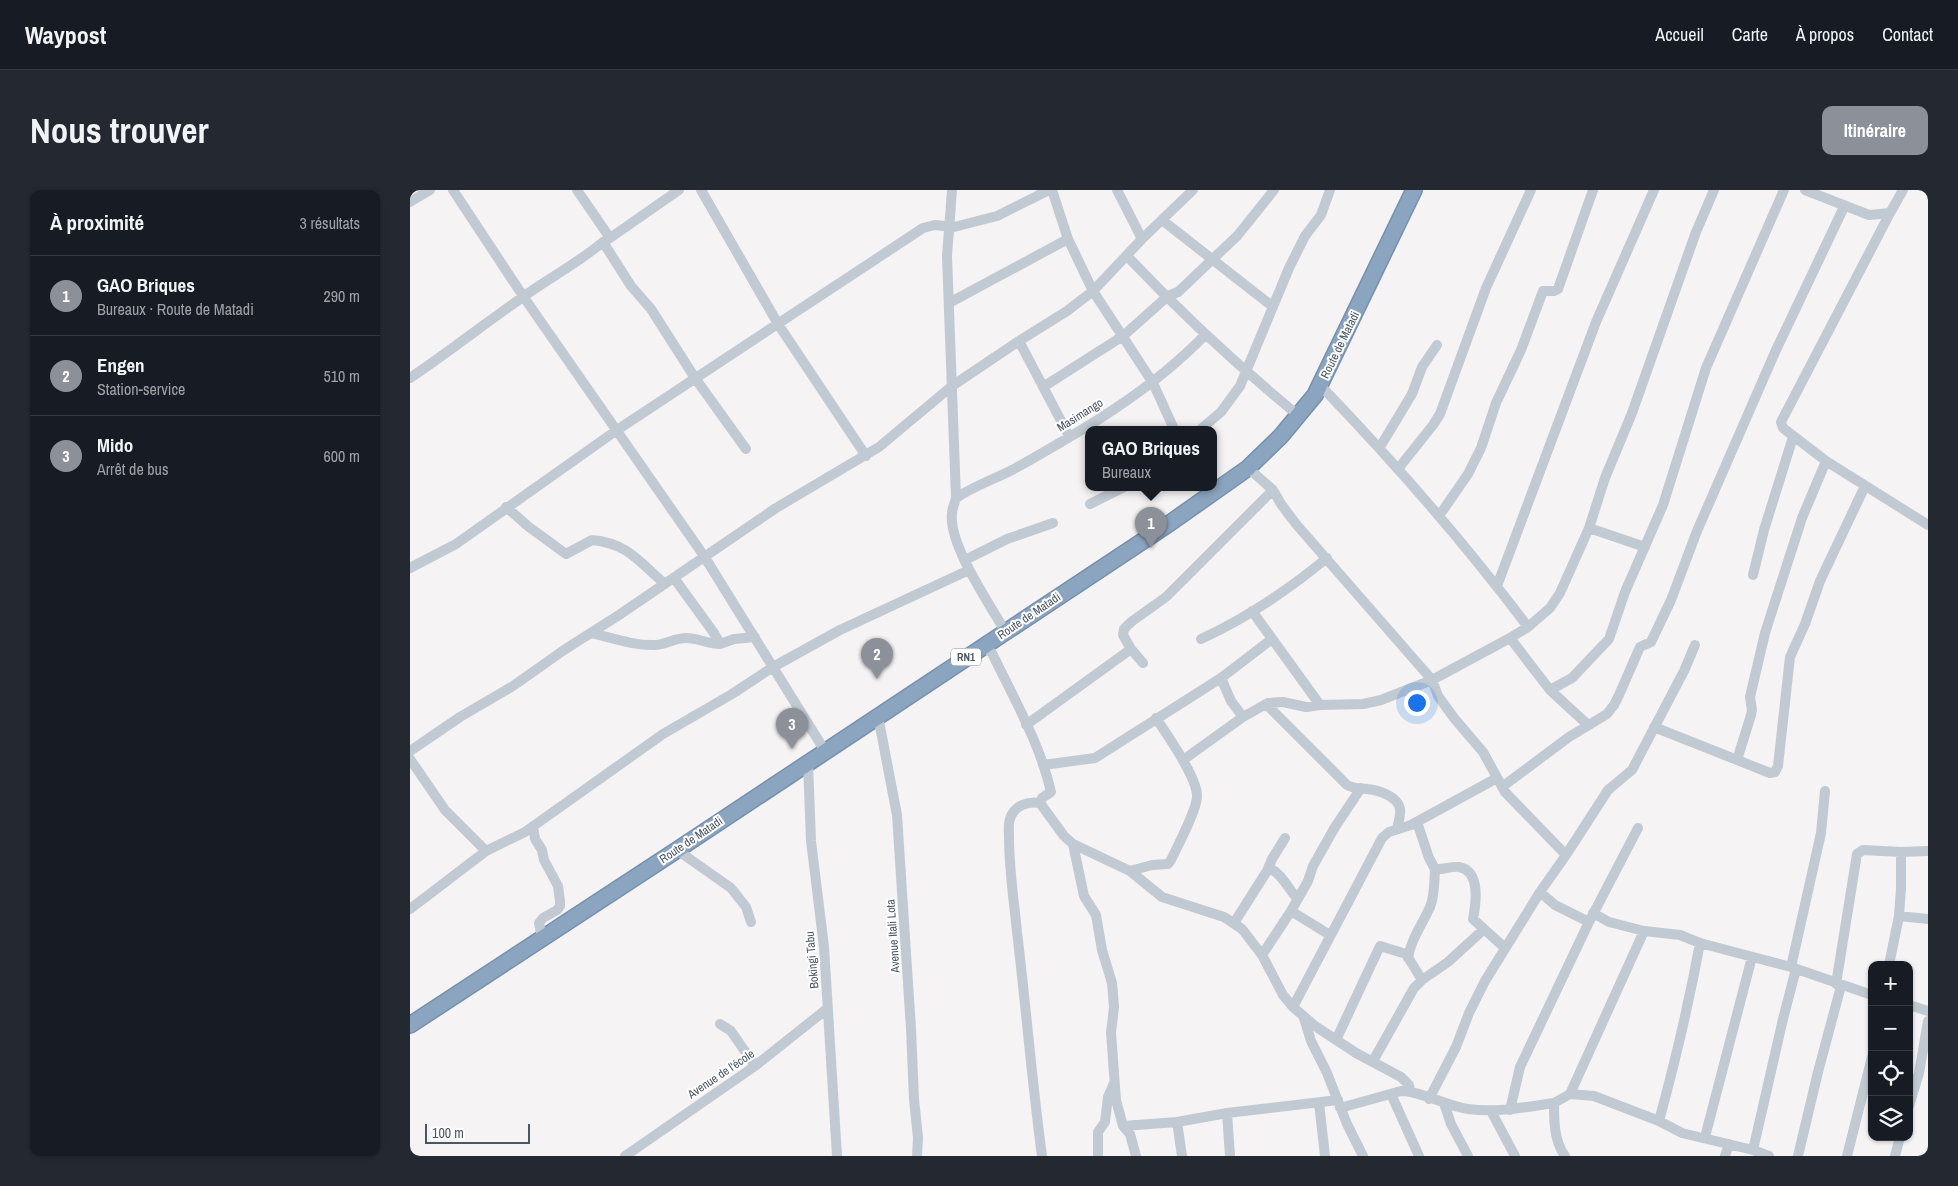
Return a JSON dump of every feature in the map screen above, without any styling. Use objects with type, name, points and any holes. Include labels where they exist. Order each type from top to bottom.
[{"type":"highway","name":"Route de Matadi","points":[[1217,489],[1248,468],[1264,453],[1299,416],[1320,385],[1414,190]]},
{"type":"highway","name":"Route de Matadi","points":[[410,1024],[677,850],[1215,491]]},
{"type":"street","points":[[410,202],[430,190]]},
{"type":"street","points":[[453,190],[523,296],[704,556],[825,751]]},
{"type":"street","points":[[578,190],[631,286],[651,308],[695,378],[746,449]]},
{"type":"street","points":[[410,378],[523,296],[590,253],[680,190]]},
{"type":"street","points":[[702,190],[778,324],[866,456]]},
{"type":"street","points":[[952,190],[947,256],[956,498],[952,514],[958,542],[969,570],[1005,631]]},
{"type":"street","points":[[410,568],[456,544],[617,430],[923,228],[929,226],[954,227],[997,216],[1049,190],[1068,239],[1093,291],[1153,383],[1173,426]]},
{"type":"street","points":[[1117,190],[1142,239]]},
{"type":"street","points":[[410,751],[460,716],[513,686],[776,508],[879,447],[952,386],[1067,311],[1093,291],[1142,239],[1193,190]]},
{"type":"street","points":[[1043,387],[1124,336],[1168,296],[1178,292],[1238,235],[1274,190]]},
{"type":"street","points":[[1205,426],[1221,412],[1240,386],[1272,306],[1305,236],[1321,215],[1330,190]]},
{"type":"street","points":[[1398,468],[1440,414],[1486,288],[1531,190]]},
{"type":"street","points":[[1439,516],[1468,474],[1481,448],[1496,403],[1521,350],[1543,291],[1558,289],[1593,190]]},
{"type":"street","points":[[1497,586],[1596,322],[1654,190]]},
{"type":"street","points":[[1183,760],[1244,717],[1266,704],[1282,702],[1306,707],[1364,704],[1381,700],[1432,680],[1510,638],[1528,627],[1550,608],[1560,594],[1589,528],[1605,478],[1632,413],[1696,232],[1714,190]]},
{"type":"street","points":[[1550,690],[1572,678],[1609,639],[1625,592],[1669,490],[1706,368],[1784,190]]},
{"type":"street","points":[[1806,190],[1844,207],[1872,216],[1890,213]]},
{"type":"street","points":[[1903,190],[1781,422],[1783,428],[1793,437],[1826,461],[1928,525]]},
{"type":"street","points":[[1293,1007],[1382,838],[1388,832],[1417,822],[1499,782],[1588,724],[1607,714],[1614,705],[1640,647],[1651,642],[1671,600],[1697,531],[1776,350],[1844,207]]},
{"type":"street","points":[[1162,220],[1272,306]]},
{"type":"street","points":[[949,303],[1068,239]]},
{"type":"street","points":[[1127,256],[1205,335],[1246,373],[1299,416]]},
{"type":"street","name":"Masimango","points":[[1086,426],[1153,383],[1185,356],[1205,335]]},
{"type":"street","points":[[1020,341],[1070,436]]},
{"type":"street","points":[[1380,447],[1412,394],[1422,367],[1437,345]]},
{"type":"street","points":[[1320,385],[1380,447],[1497,586],[1528,627]]},
{"type":"street","name":"Masimango","points":[[956,498],[1009,472],[1085,426]]},
{"type":"street","points":[[1753,574],[1764,530],[1793,437]]},
{"type":"street","points":[[1737,760],[1752,710],[1750,697],[1765,633],[1802,518],[1826,461]]},
{"type":"street","points":[[1248,468],[1273,490],[1296,524],[1432,680],[1438,696],[1483,752],[1499,782],[1566,855]]},
{"type":"street","points":[[1654,727],[1770,774],[1775,772],[1778,766],[1790,657],[1805,624],[1820,581],[1865,486]]},
{"type":"street","points":[[1143,662],[1131,649],[1123,635],[1124,629],[1166,596],[1273,490]]},
{"type":"street","points":[[1090,504],[1116,491]]},
{"type":"street","points":[[506,507],[529,527],[566,554],[592,540],[621,546],[670,581],[714,633],[720,644]]},
{"type":"street","points":[[965,560],[1007,539],[1053,523]]},
{"type":"street","points":[[1589,528],[1645,547]]},
{"type":"street","points":[[1202,639],[1230,626],[1293,586],[1327,558]]},
{"type":"street","points":[[410,909],[486,851],[533,826],[663,734],[732,694],[773,667],[840,630],[969,570]]},
{"type":"street","points":[[1252,611],[1320,705]]},
{"type":"street","points":[[591,633],[632,642],[657,645],[682,638],[695,638],[712,644],[720,644],[734,639],[754,637]]},
{"type":"street","points":[[1510,638],[1550,690],[1588,724]]},
{"type":"street","points":[[1043,765],[1095,758],[1221,678],[1272,639]]},
{"type":"street","points":[[1429,1099],[1456,1047],[1478,995],[1505,948],[1608,790],[1632,770],[1684,672],[1695,645]]},
{"type":"street","points":[[983,646],[992,653],[1043,765],[1051,792],[1042,798],[1040,803]]},
{"type":"street","points":[[1026,725],[1131,649]]},
{"type":"street","points":[[1221,678],[1231,701],[1244,717]]},
{"type":"street","points":[[1266,704],[1348,785],[1353,788],[1377,790],[1388,795],[1399,805],[1401,810],[1397,829]]},
{"type":"street","name":"Avenue Itali Lota","points":[[878,716],[897,815],[918,1156]]},
{"type":"street","points":[[1130,872],[1152,865],[1163,866],[1172,860],[1197,799],[1195,787],[1183,760],[1156,718]]},
{"type":"street","points":[[410,759],[445,810],[486,851]]},
{"type":"street","name":"Bokingi Tabu","points":[[808,763],[811,841],[821,910],[837,1156]]},
{"type":"street","points":[[1262,954],[1291,912],[1308,881],[1309,873],[1335,827],[1361,788]]},
{"type":"street","points":[[1752,1150],[1783,1019],[1821,832],[1825,791]]},
{"type":"street","points":[[1042,1156],[1031,1070],[1009,847],[1009,822],[1013,812],[1031,801],[1040,803],[1064,836],[1073,844],[1130,872],[1162,897],[1200,908],[1234,923],[1242,929],[1262,954],[1283,995],[1304,1018],[1356,1054],[1373,1061],[1401,1077],[1409,1085],[1410,1091]]},
{"type":"street","points":[[1408,958],[1412,942],[1433,897],[1435,868],[1429,858],[1417,822]]},
{"type":"street","points":[[533,826],[535,839],[558,886],[560,901],[560,906],[557,910],[543,918],[539,924],[542,938]]},
{"type":"street","points":[[1510,1110],[1520,1067],[1591,918],[1638,828]]},
{"type":"street","points":[[1234,923],[1267,871],[1285,838]]},
{"type":"street","points":[[1073,844],[1084,896],[1096,915],[1102,950],[1112,983],[1114,1007],[1111,1033],[1118,1111],[1123,1126],[1130,1134],[1136,1156]]},
{"type":"street","points":[[677,850],[731,888],[746,907],[751,922]]},
{"type":"street","points":[[1798,1156],[1839,985],[1857,854],[1863,850],[1928,851]]},
{"type":"street","points":[[1890,961],[1899,916],[1901,852]]},
{"type":"street","points":[[1435,868],[1453,867],[1468,871],[1474,882],[1477,903],[1472,919],[1505,948]]},
{"type":"street","points":[[1267,871],[1271,869],[1280,874],[1289,891],[1297,898]]},
{"type":"street","points":[[1540,892],[1555,905],[1591,918],[1644,931],[1680,935],[1700,943],[1793,968],[1868,994]]},
{"type":"street","points":[[1291,912],[1330,935]]},
{"type":"street","points":[[1899,916],[1928,919]]},
{"type":"street","points":[[1373,1061],[1409,996],[1422,980],[1448,962],[1483,930]]},
{"type":"street","points":[[1570,1094],[1644,931]]},
{"type":"street","points":[[1659,1121],[1687,1011],[1700,943]]},
{"type":"street","points":[[1336,1040],[1379,948],[1382,946],[1406,954],[1422,980]]},
{"type":"street","points":[[1705,1137],[1752,957]]},
{"type":"street","points":[[1912,1006],[1928,1011]]},
{"type":"street","name":"Avenue de l'école","points":[[625,1156],[641,1152],[828,1008]]},
{"type":"street","points":[[1304,1018],[1311,1041],[1324,1066],[1363,1156]]},
{"type":"street","points":[[1912,1096],[1919,1073],[1928,1021]]},
{"type":"street","points":[[720,1024],[731,1031],[755,1066]]},
{"type":"street","points":[[809,1024],[823,1027],[830,1032]]},
{"type":"street","points":[[1847,1156],[1868,1073]]},
{"type":"street","points":[[1098,1156],[1098,1132],[1105,1122],[1108,1098],[1114,1082]]},
{"type":"street","points":[[1123,1126],[1177,1122],[1227,1113],[1319,1103],[1339,1104],[1401,1091],[1410,1091],[1429,1099],[1468,1109],[1491,1111],[1554,1103],[1570,1094],[1594,1096],[1659,1121],[1682,1133],[1705,1137],[1769,1156]]},
{"type":"street","points":[[1391,1094],[1419,1156]]},
{"type":"street","points":[[1319,1103],[1325,1156]]},
{"type":"street","points":[[1444,1103],[1451,1124],[1468,1156]]},
{"type":"street","points":[[1554,1103],[1554,1121],[1560,1149],[1565,1156]]},
{"type":"street","points":[[1491,1111],[1516,1156]]},
{"type":"street","points":[[1227,1113],[1230,1156]]},
{"type":"street","points":[[1177,1122],[1182,1156]]},
{"type":"street","points":[[1895,1156],[1899,1141]]},
{"type":"street","points":[[1725,1156],[1729,1144]]},
{"type":"place","name":"GAO Briques","points":[[1151,548]]},
{"type":"place","name":"Engen","points":[[877,679]]},
{"type":"place","name":"Mido","points":[[792,749]]}]
